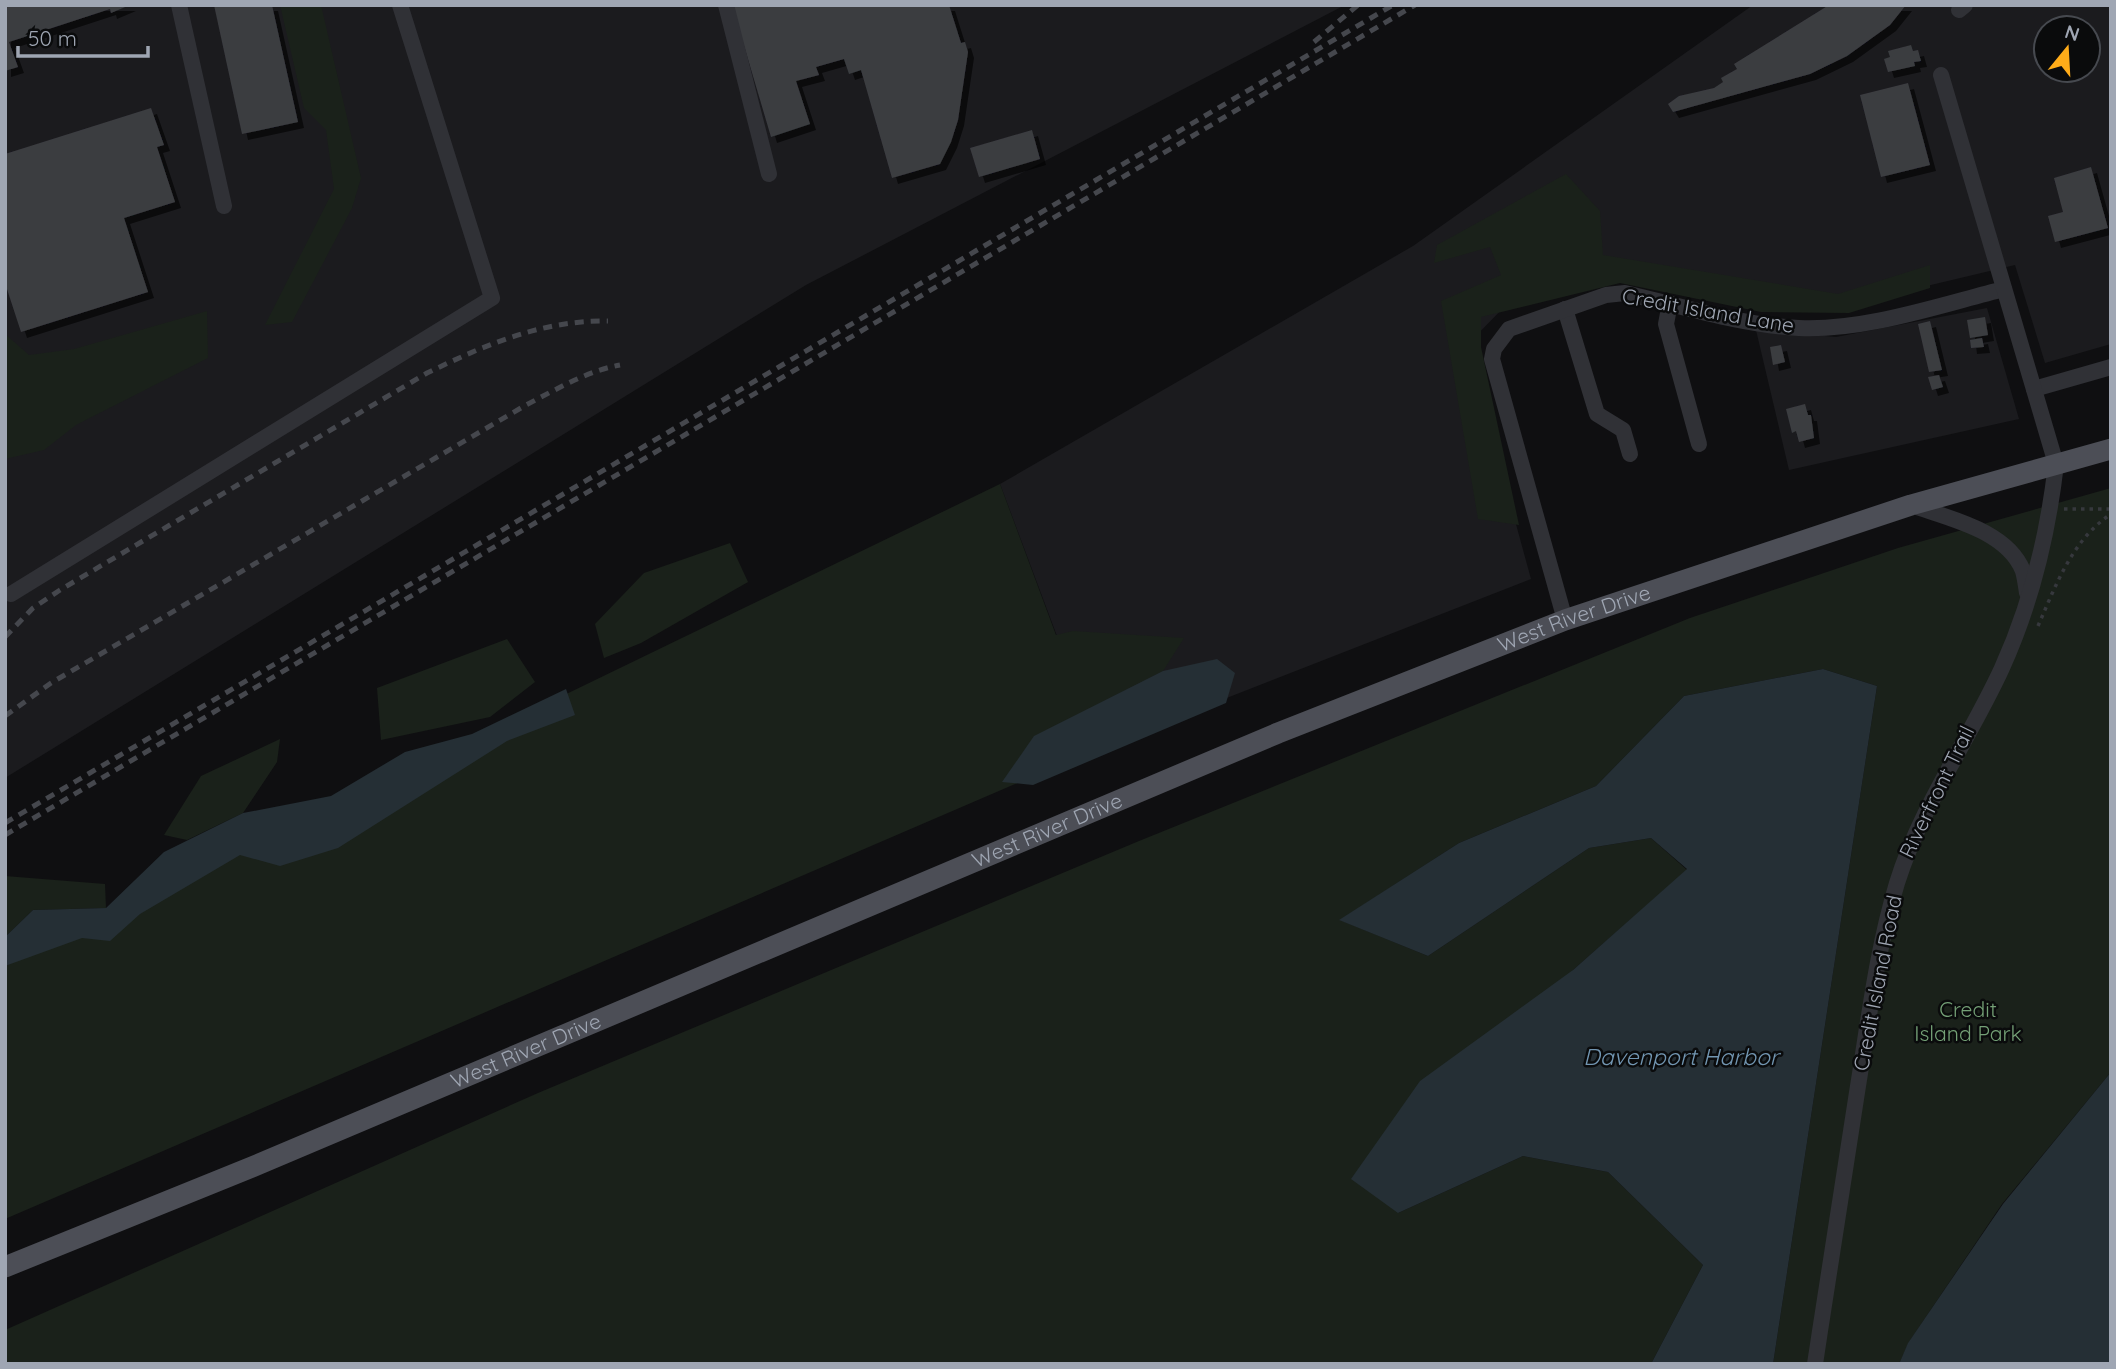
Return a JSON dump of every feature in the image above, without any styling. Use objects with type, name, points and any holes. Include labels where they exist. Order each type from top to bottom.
[{"type":"main road","name":"West River Drive","points":[[5,1267],[252,1167],[1278,733],[1565,620],[1911,505],[2111,449]]},
{"type":"street","points":[[178,5],[224,206]]},
{"type":"street","points":[[11,594],[492,298],[400,5]]},
{"type":"street","points":[[726,5],[769,174]]},
{"type":"street","points":[[1941,75],[2056,464]]},
{"type":"street","name":"Credit Island Lane","points":[[1565,620],[1492,359],[1494,349],[1509,329],[1606,295],[1625,293],[1761,324],[1801,328],[1864,323],[2004,289]]},
{"type":"street","points":[[1670,303],[1666,324],[1699,444]]},
{"type":"street","points":[[1565,309],[1597,414],[1623,430],[1630,454]]},
{"type":"street","points":[[2034,389],[2111,367]]},
{"type":"street","name":"Credit Island Road","points":[[1815,1364],[1873,992],[1898,881],[1916,835],[1947,770],[1978,717],[2001,669],[2028,599],[2050,509],[2056,464]]},
{"type":"street","points":[[1911,505],[1984,531],[2005,547],[2022,570],[2028,599]]},
{"type":"path","points":[[2050,509],[2111,512]]},
{"type":"path","points":[[2038,627],[2062,570],[2082,540],[2111,512]]},
{"type":"shaded area","points":[[5,5],[1345,5],[806,285],[5,778]]},
{"type":"shaded area","points":[[1753,5],[2111,5],[2111,344],[2045,363],[2015,265],[1851,304],[1630,276],[1512,299],[1467,345],[1531,579],[1099,748],[1000,484],[1413,246]]},
{"type":"shaded area","points":[[1987,308],[2019,419],[1789,470],[1756,330],[1836,337]]},
{"type":"green space","points":[[280,5],[321,5],[361,178],[352,208],[292,322],[265,325],[334,189],[326,130],[304,108]]},
{"type":"green space","points":[[1566,174],[1600,211],[1603,255],[1838,294],[1930,265],[1930,288],[1849,313],[1761,312],[1620,283],[1481,317],[1481,347],[1519,525],[1478,519],[1441,301],[1501,275],[1490,247],[1434,263],[1437,245]]},
{"type":"green space","points":[[207,311],[208,358],[76,425],[44,450],[5,459],[5,334],[29,355],[74,349]]},
{"type":"green space","points":[[1000,484],[1056,635],[1073,631],[1184,638],[1163,671],[1085,711],[1099,748],[5,1219],[5,966]]},
{"type":"green space","name":"Credit Island Park","points":[[2111,488],[2111,1072],[2002,1204],[1909,1342],[1899,1364],[1773,1364],[1877,686],[1823,669],[1684,696],[1596,786],[1459,843],[1340,920],[1428,956],[1589,848],[1651,838],[1687,870],[1573,970],[1398,1213],[1523,1156],[1608,1172],[1703,1265],[1651,1364],[5,1364],[5,1330],[538,1093],[1139,841],[1690,618],[1898,548]]},
{"type":"green space","points":[[730,543],[748,582],[641,643],[604,658],[595,624],[644,573]]},
{"type":"green space","points":[[507,639],[535,682],[490,717],[381,740],[377,688]]},
{"type":"green space","points":[[280,739],[277,762],[243,813],[187,840],[164,835],[201,776]]},
{"type":"green space","points":[[5,876],[105,884],[106,908],[33,910],[5,937]]},
{"type":"water","points":[[1217,659],[1235,673],[1226,703],[1033,785],[1002,782],[1034,736],[1163,671]]},
{"type":"water","name":"Davenport Harbor","points":[[1823,669],[1877,686],[1773,1364],[1651,1364],[1703,1265],[1608,1172],[1523,1156],[1398,1213],[1351,1179],[1420,1081],[1573,970],[1687,869],[1651,838],[1589,848],[1428,956],[1339,920],[1459,843],[1596,786],[1684,696]]},
{"type":"water","points":[[566,689],[575,715],[507,741],[338,848],[280,866],[240,855],[140,914],[110,941],[82,938],[5,966],[5,937],[33,910],[106,908],[164,852],[243,813],[331,796],[405,752],[472,734]]},
{"type":"water","points":[[2111,1072],[2111,1364],[1899,1364],[1908,1343],[2003,1204]]},
{"type":"building","points":[[5,5],[130,5],[9,42],[18,67],[5,71]]},
{"type":"building","points":[[214,5],[272,5],[298,122],[242,134]]},
{"type":"building","points":[[732,5],[949,5],[961,43],[965,42],[968,52],[958,120],[940,164],[892,178],[861,70],[849,74],[844,59],[816,67],[819,75],[796,81],[810,124],[771,137]]},
{"type":"building","points":[[1829,5],[1906,5],[1890,25],[1847,56],[1810,74],[1673,112],[1668,104],[1679,96],[1714,88],[1723,82],[1721,78],[1737,69],[1734,64]]},
{"type":"building","points":[[1911,45],[1913,51],[1918,50],[1921,61],[1914,62],[1915,66],[1888,72],[1884,59],[1890,57],[1888,51]]},
{"type":"building","points":[[1908,83],[1930,165],[1881,177],[1860,95]]},
{"type":"building","points":[[151,108],[164,145],[157,147],[175,202],[124,218],[148,292],[21,332],[5,283],[5,154]]},
{"type":"building","points":[[1032,130],[1040,159],[979,177],[970,148]]},
{"type":"building","points":[[2091,167],[2108,228],[2055,242],[2048,216],[2063,212],[2054,178]]},
{"type":"building","points":[[1985,317],[1988,335],[1970,338],[1967,320]]},
{"type":"building","points":[[1930,321],[1942,370],[1929,372],[1918,324]]},
{"type":"building","points":[[1982,338],[1984,347],[1971,348],[1970,340]]},
{"type":"building","points":[[1781,345],[1785,362],[1773,365],[1770,347]]},
{"type":"building","points":[[1939,375],[1943,387],[1932,390],[1928,377]]},
{"type":"building","points":[[1805,404],[1808,415],[1811,415],[1814,438],[1799,442],[1796,431],[1792,433],[1786,409]]},
{"type":"railway","points":[[1314,42],[1358,5]]},
{"type":"railway","points":[[5,823],[1393,5]]},
{"type":"railway","points":[[5,835],[1415,5]]},
{"type":"railway","points":[[5,637],[33,608],[60,590],[427,373],[514,336],[560,325],[608,321]]},
{"type":"railway","points":[[5,716],[51,683],[526,405],[584,376],[620,365]]}]
